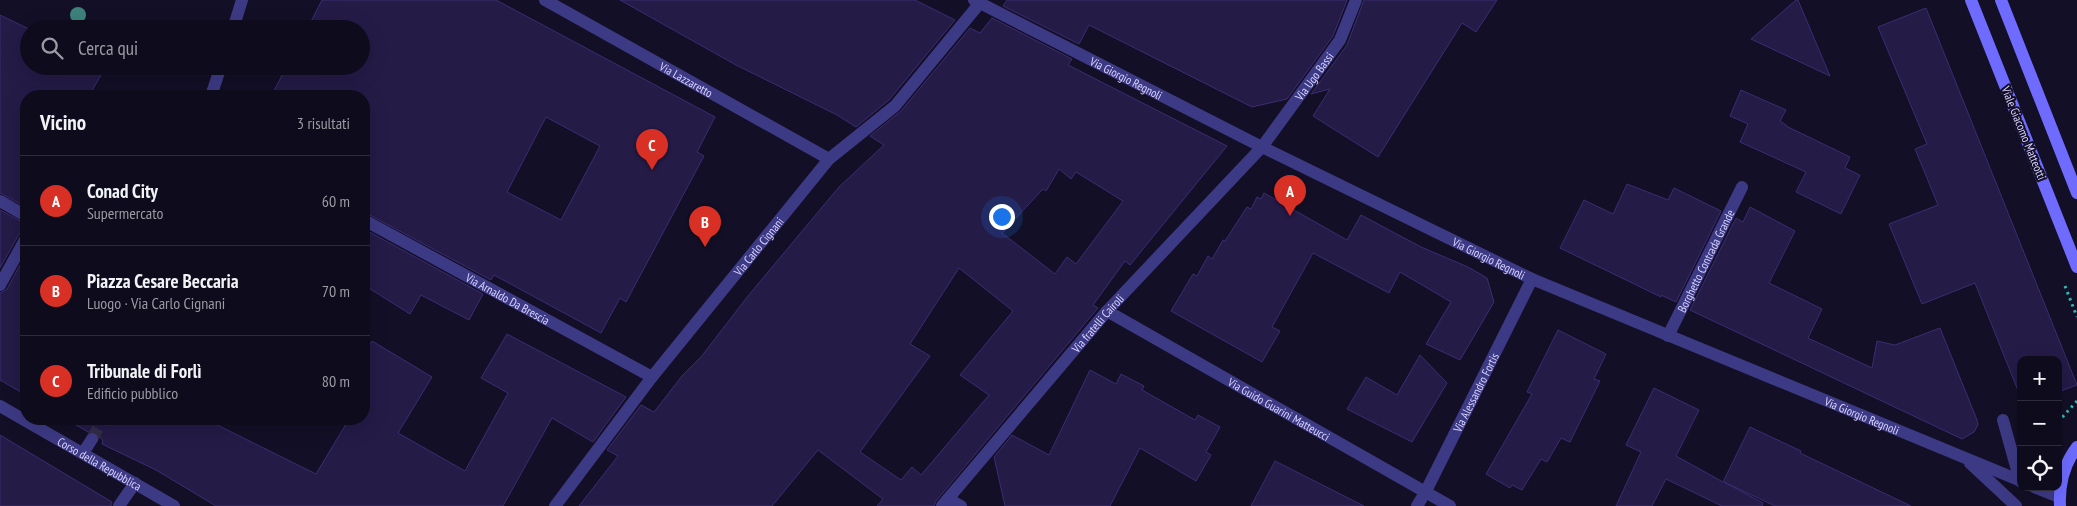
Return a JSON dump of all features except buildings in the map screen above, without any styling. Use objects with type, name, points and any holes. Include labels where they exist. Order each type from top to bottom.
[{"type":"main road","name":"Viale Giacomo Matteotti","points":[[1971,0],[2077,267]]},
{"type":"main road","points":[[2001,0],[2077,193]]},
{"type":"main road","points":[[2059,502],[2061,482],[2066,466],[2077,447]]},
{"type":"street","points":[[236,20],[242,0]]},
{"type":"street","name":"Via Lazzaretto","points":[[545,0],[829,159]]},
{"type":"street","name":"Via Ugo Bassi","points":[[1262,147],[1340,40],[1356,0]]},
{"type":"street","name":"Via Carlo Cignani","points":[[555,506],[652,377],[829,159],[895,106],[977,1]]},
{"type":"street","name":"Via Giorgio Regnoli","points":[[977,1],[1262,147],[1532,279],[2017,480]]},
{"type":"street","points":[[213,90],[218,75]]},
{"type":"street","name":"Via fratelli Cairoli","points":[[945,502],[1107,311],[1262,147]]},
{"type":"street","name":"Borghetto Contrada Grande","points":[[1668,336],[1742,187]]},
{"type":"street","points":[[0,201],[20,213]]},
{"type":"street","name":"Via Arnaldo Da Brescia","points":[[370,223],[652,377]]},
{"type":"street","points":[[0,285],[20,249]]},
{"type":"street","name":"Via Alessandro Fortis","points":[[1417,506],[1532,279]]},
{"type":"street","name":"Via Guido Guarini Matteucci","points":[[1107,311],[1450,506]]},
{"type":"street","name":"Corso della Repubblica","points":[[0,406],[20,417]]},
{"type":"street","points":[[2003,420],[2017,470]]},
{"type":"street","name":"Corso della Repubblica","points":[[34,425],[174,506]]},
{"type":"street","points":[[83,453],[92,440]]},
{"type":"street","points":[[1966,459],[2016,506]]},
{"type":"street","points":[[119,506],[135,483]]},
{"type":"street","points":[[2041,491],[2059,502]]},
{"type":"street","points":[[945,502],[961,506]]},
{"type":"path","points":[[2062,418],[2077,401]]},
{"type":"tunnel","points":[[92,439],[100,425]]},
{"type":"place","name":"Tribunale di Forlì","points":[[652,170]]},
{"type":"place","name":"Conad City","points":[[1290,216]]},
{"type":"place","name":"Piazza Cesare Beccaria","points":[[705,247]]}]
